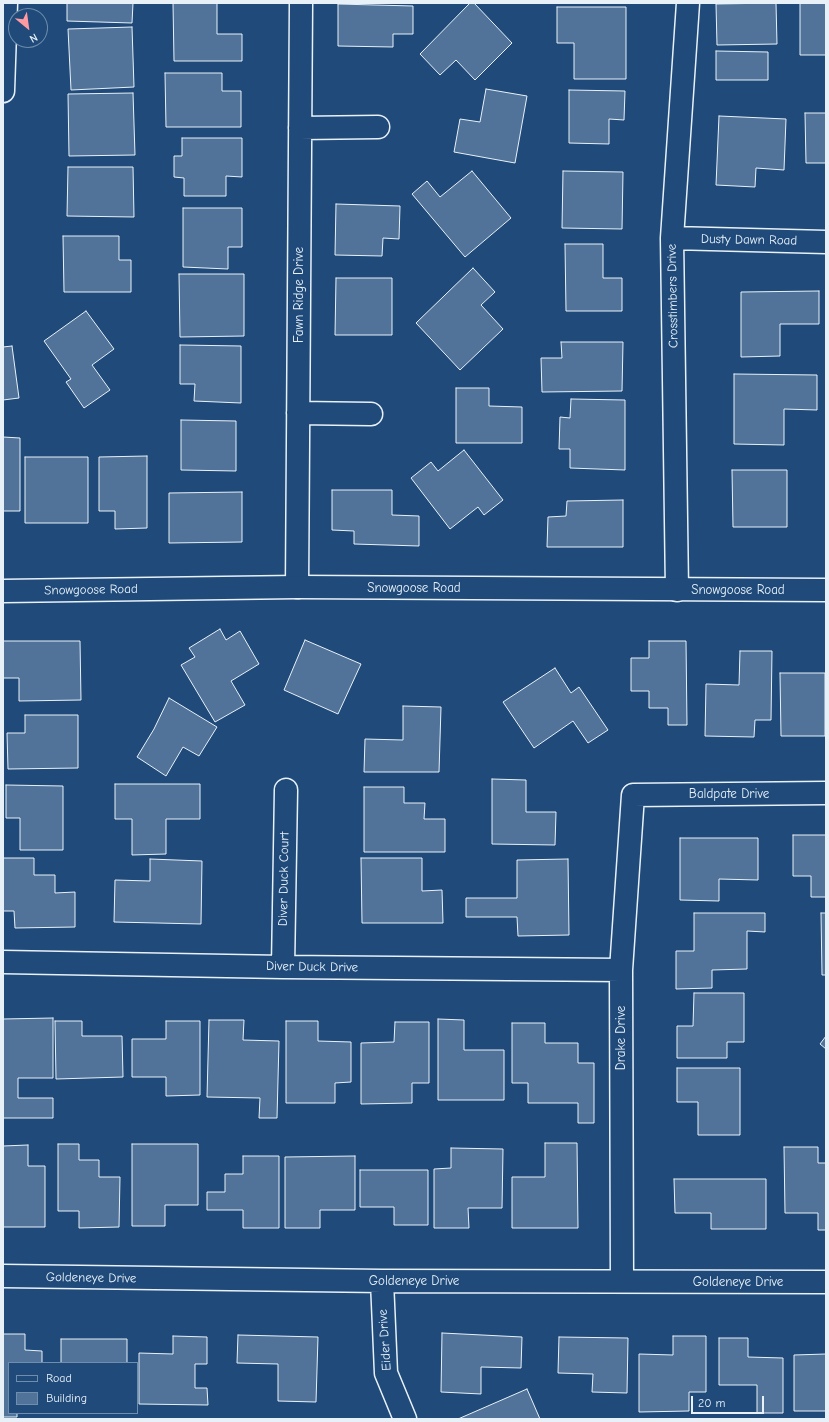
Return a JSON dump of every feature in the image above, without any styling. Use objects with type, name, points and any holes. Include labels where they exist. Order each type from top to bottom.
[{"type":"street","points":[[3,91],[6,3]]},
{"type":"street","name":"Fawn Ridge Drive","points":[[297,587],[301,3]]},
{"type":"street","name":"Crosstimbers Drive","points":[[678,590],[672,238],[688,3]]},
{"type":"street","points":[[300,128],[378,127]]},
{"type":"street","name":"Dusty Dawn Road","points":[[672,238],[826,242]]},
{"type":"street","points":[[298,413],[371,414]]},
{"type":"street","name":"Snowgoose Road","points":[[3,591],[297,587],[826,590]]},
{"type":"street","name":"Diver Duck Court","points":[[283,967],[286,790]]},
{"type":"street","name":"Baldpate Drive","points":[[633,795],[826,793]]},
{"type":"street","name":"Drake Drive","points":[[622,1281],[621,970],[633,795]]},
{"type":"street","name":"Diver Duck Drive","points":[[3,962],[283,967],[621,970]]},
{"type":"street","name":"Goldeneye Drive","points":[[3,1276],[382,1281],[826,1282]]},
{"type":"street","name":"Eider Drive","points":[[382,1281],[386,1373],[405,1419]]},
{"type":"building","points":[[67,3],[133,3],[132,23],[67,21]]},
{"type":"building","points":[[173,3],[217,3],[217,34],[242,34],[242,61],[174,61]]},
{"type":"building","points":[[470,3],[474,3],[512,43],[475,80],[456,60],[440,75],[420,54]]},
{"type":"building","points":[[776,3],[777,44],[717,45],[716,4]]},
{"type":"building","points":[[800,3],[826,3],[826,55],[800,55]]},
{"type":"building","points":[[338,4],[413,6],[413,34],[393,34],[393,47],[338,46]]},
{"type":"building","points":[[557,7],[626,7],[626,79],[574,79],[574,43],[557,43]]},
{"type":"building","points":[[132,27],[134,87],[71,90],[68,29]]},
{"type":"building","points":[[716,51],[768,52],[768,80],[716,80]]},
{"type":"building","points":[[165,73],[222,73],[222,91],[241,91],[241,127],[166,127]]},
{"type":"building","points":[[486,89],[527,96],[515,163],[454,152],[460,119],[480,122]]},
{"type":"building","points":[[569,90],[625,91],[624,120],[609,119],[609,144],[569,143]]},
{"type":"building","points":[[133,93],[135,155],[69,156],[68,94]]},
{"type":"building","points":[[805,113],[826,113],[826,163],[806,163]]},
{"type":"building","points":[[719,116],[786,119],[784,170],[756,168],[755,187],[716,185]]},
{"type":"building","points":[[182,138],[242,138],[242,177],[226,176],[226,196],[184,196],[184,178],[174,177],[174,156],[182,156]]},
{"type":"building","points":[[68,167],[133,167],[134,217],[67,216]]},
{"type":"building","points":[[472,171],[511,218],[465,257],[412,194],[427,181],[440,197]]},
{"type":"building","points":[[563,171],[623,172],[622,229],[562,228]]},
{"type":"building","points":[[336,204],[400,206],[399,239],[383,238],[382,256],[335,255]]},
{"type":"building","points":[[183,208],[242,208],[242,247],[228,247],[228,269],[183,267]]},
{"type":"building","points":[[63,236],[119,236],[119,260],[131,260],[131,292],[64,292]]},
{"type":"building","points":[[565,244],[603,244],[603,278],[622,278],[622,311],[566,311]]},
{"type":"building","points":[[473,268],[495,292],[481,305],[503,329],[460,370],[416,323]]},
{"type":"building","points":[[179,274],[244,274],[244,336],[180,337]]},
{"type":"building","points":[[336,278],[392,278],[392,335],[335,335]]},
{"type":"building","points":[[819,291],[819,324],[780,324],[780,356],[741,357],[741,292]]},
{"type":"building","points":[[86,311],[114,349],[92,365],[110,390],[84,408],[66,382],[71,379],[44,341]]},
{"type":"building","points":[[561,342],[623,342],[622,391],[542,392],[541,358],[562,358]]},
{"type":"building","points":[[180,345],[241,346],[241,403],[194,401],[195,384],[180,384]]},
{"type":"building","points":[[12,346],[19,398],[3,400],[3,347]]},
{"type":"building","points":[[734,374],[817,375],[817,410],[784,409],[784,445],[734,444]]},
{"type":"building","points":[[456,388],[489,388],[489,406],[522,407],[522,443],[456,443]]},
{"type":"building","points":[[571,399],[625,400],[625,470],[570,468],[570,449],[559,449],[560,417],[570,418]]},
{"type":"building","points":[[181,420],[236,421],[236,471],[181,470]]},
{"type":"building","points":[[3,437],[20,438],[20,511],[3,511]]},
{"type":"building","points":[[464,450],[503,500],[484,515],[478,507],[450,529],[411,478],[431,462],[438,471]]},
{"type":"building","points":[[147,456],[147,528],[115,529],[115,511],[99,511],[99,457]]},
{"type":"building","points":[[25,457],[88,457],[88,523],[25,523]]},
{"type":"building","points":[[732,470],[787,470],[787,527],[733,527]]},
{"type":"building","points":[[332,490],[392,490],[392,515],[419,516],[419,546],[354,544],[354,531],[332,530]]},
{"type":"building","points":[[242,492],[242,542],[169,543],[169,493]]},
{"type":"building","points":[[623,500],[623,547],[547,547],[548,517],[566,516],[567,501]]},
{"type":"building","points":[[220,629],[226,640],[240,631],[259,664],[231,681],[245,705],[215,722],[181,665],[195,657],[189,648]]},
{"type":"building","points":[[305,640],[361,664],[338,714],[284,690]]},
{"type":"building","points":[[3,641],[80,641],[81,700],[19,701],[19,678],[3,678]]},
{"type":"building","points":[[649,641],[686,641],[687,725],[668,725],[668,708],[649,708],[649,691],[631,691],[631,658],[649,658]]},
{"type":"building","points":[[740,651],[772,651],[771,720],[755,720],[754,737],[705,736],[706,684],[739,685]]},
{"type":"building","points":[[555,668],[571,693],[579,687],[608,730],[588,743],[573,721],[534,748],[503,702]]},
{"type":"building","points":[[780,673],[825,673],[825,736],[781,736]]},
{"type":"building","points":[[169,698],[217,727],[199,756],[183,747],[166,776],[137,757],[154,729]]},
{"type":"building","points":[[403,706],[441,707],[439,772],[364,772],[365,739],[403,740]]},
{"type":"building","points":[[25,715],[78,715],[78,768],[8,769],[7,733],[25,733]]},
{"type":"building","points":[[492,779],[526,780],[526,812],[556,812],[555,845],[492,844]]},
{"type":"building","points":[[115,784],[200,784],[200,819],[166,819],[166,854],[132,855],[132,819],[115,819]]},
{"type":"building","points":[[6,785],[63,786],[63,850],[20,850],[20,818],[6,818]]},
{"type":"building","points":[[364,787],[404,787],[404,803],[425,803],[424,819],[445,819],[445,852],[364,852]]},
{"type":"building","points":[[793,835],[826,835],[826,897],[811,897],[811,876],[793,876]]},
{"type":"building","points":[[680,838],[758,838],[758,880],[719,879],[719,901],[680,900]]},
{"type":"building","points":[[3,858],[34,858],[34,875],[55,875],[55,893],[75,892],[75,927],[15,928],[14,911],[3,911]]},
{"type":"building","points":[[361,858],[422,858],[422,891],[442,890],[443,923],[362,923]]},
{"type":"building","points":[[150,859],[202,861],[201,924],[114,922],[115,880],[150,881]]},
{"type":"building","points":[[568,859],[569,935],[518,936],[517,917],[466,917],[466,898],[517,898],[517,860]]},
{"type":"building","points":[[694,913],[765,913],[765,932],[747,931],[747,969],[712,970],[712,988],[676,989],[676,951],[694,951]]},
{"type":"building","points":[[821,913],[826,913],[826,975],[822,975]]},
{"type":"building","points":[[694,993],[744,993],[744,1042],[727,1042],[727,1058],[677,1058],[677,1026],[693,1026]]},
{"type":"building","points":[[53,1018],[53,1078],[18,1078],[18,1098],[53,1098],[53,1118],[3,1118],[3,1019]]},
{"type":"building","points":[[438,1019],[464,1020],[464,1050],[504,1050],[504,1100],[438,1100]]},
{"type":"building","points":[[209,1020],[244,1020],[243,1040],[279,1041],[277,1118],[259,1118],[260,1098],[207,1097]]},
{"type":"building","points":[[55,1021],[82,1021],[82,1036],[122,1036],[123,1077],[56,1079]]},
{"type":"building","points":[[166,1021],[200,1021],[200,1095],[166,1096],[166,1077],[132,1077],[132,1039],[166,1039]]},
{"type":"building","points":[[286,1021],[318,1021],[318,1041],[351,1042],[351,1082],[335,1083],[335,1103],[286,1103]]},
{"type":"building","points":[[395,1022],[429,1022],[429,1083],[412,1083],[412,1103],[361,1104],[361,1043],[394,1042]]},
{"type":"building","points":[[512,1023],[545,1023],[545,1043],[578,1043],[578,1063],[594,1063],[594,1123],[578,1123],[578,1103],[528,1103],[528,1083],[512,1083]]},
{"type":"building","points":[[826,1036],[826,1049],[820,1044]]},
{"type":"building","points":[[677,1068],[740,1068],[740,1135],[698,1135],[698,1102],[677,1102]]},
{"type":"building","points":[[545,1143],[577,1143],[578,1228],[512,1228],[512,1177],[545,1177]]},
{"type":"building","points":[[58,1144],[79,1144],[79,1160],[99,1160],[99,1177],[120,1177],[119,1227],[79,1228],[79,1211],[58,1211]]},
{"type":"building","points":[[132,1144],[198,1144],[198,1205],[165,1205],[165,1226],[132,1226]]},
{"type":"building","points":[[28,1145],[28,1166],[45,1166],[45,1227],[3,1227],[3,1146]]},
{"type":"building","points":[[784,1147],[818,1147],[818,1163],[826,1163],[826,1230],[818,1230],[818,1213],[785,1213]]},
{"type":"building","points":[[451,1148],[503,1149],[502,1208],[468,1208],[469,1228],[434,1228],[434,1169],[451,1168]]},
{"type":"building","points":[[243,1156],[279,1156],[279,1228],[243,1228],[243,1210],[207,1210],[207,1192],[225,1192],[225,1174],[243,1174]]},
{"type":"building","points":[[355,1156],[355,1210],[320,1210],[320,1228],[285,1228],[285,1157]]},
{"type":"building","points":[[360,1170],[428,1170],[428,1225],[394,1225],[394,1207],[360,1207]]},
{"type":"building","points":[[674,1179],[766,1179],[766,1229],[711,1229],[711,1213],[675,1213]]},
{"type":"building","points":[[442,1333],[522,1337],[521,1368],[481,1367],[481,1394],[441,1392]]},
{"type":"building","points":[[3,1334],[25,1334],[25,1350],[42,1351],[42,1362],[8,1362],[8,1414],[17,1414],[17,1417],[3,1417]]},
{"type":"building","points":[[238,1335],[318,1337],[316,1402],[278,1401],[278,1364],[237,1363]]},
{"type":"building","points":[[173,1336],[207,1337],[207,1364],[195,1364],[195,1388],[207,1388],[208,1405],[139,1404],[139,1353],[173,1354]]},
{"type":"building","points":[[673,1336],[706,1336],[706,1392],[689,1392],[689,1411],[639,1412],[639,1354],[673,1355]]},
{"type":"building","points":[[559,1337],[628,1338],[627,1393],[592,1392],[593,1374],[558,1373]]},
{"type":"building","points":[[719,1338],[748,1338],[748,1357],[783,1358],[783,1413],[757,1413],[757,1385],[719,1385]]},
{"type":"building","points":[[61,1339],[127,1339],[127,1362],[61,1362]]},
{"type":"building","points":[[826,1354],[826,1411],[794,1411],[794,1355]]},
{"type":"building","points":[[527,1389],[540,1419],[458,1419]]}]
